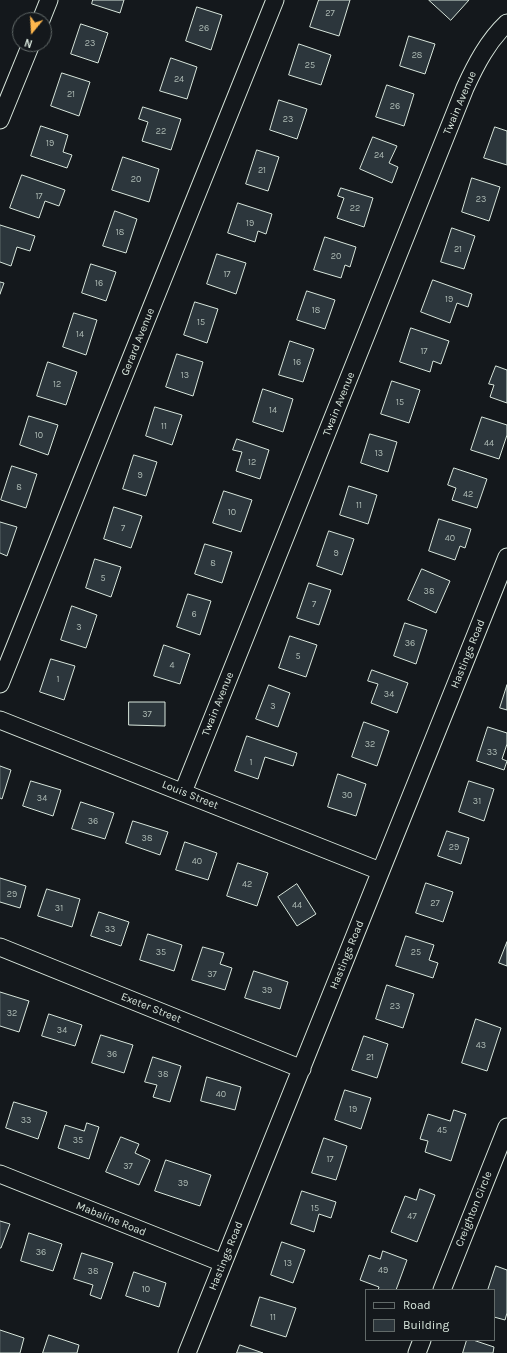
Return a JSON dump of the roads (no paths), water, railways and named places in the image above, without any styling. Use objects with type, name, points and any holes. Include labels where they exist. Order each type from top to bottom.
[{"type":"street","points":[[44,12],[49,0]]},
{"type":"street","name":"Gerard Avenue","points":[[0,684],[275,0]]},
{"type":"street","name":"Twain Avenue","points":[[183,792],[465,88],[478,60],[493,38],[507,23]]},
{"type":"street","points":[[0,120],[28,52]]},
{"type":"street","name":"Hastings Road","points":[[187,1353],[507,557]]},
{"type":"street","name":"Louis Street","points":[[0,720],[380,871]]},
{"type":"street","name":"Exeter Street","points":[[0,947],[302,1069]]},
{"type":"street","name":"Creighton Circle","points":[[442,1289],[507,1127]]},
{"type":"street","name":"Mabaline Road","points":[[0,1174],[223,1263]]},
{"type":"street","points":[[417,1353],[422,1341]]}]
